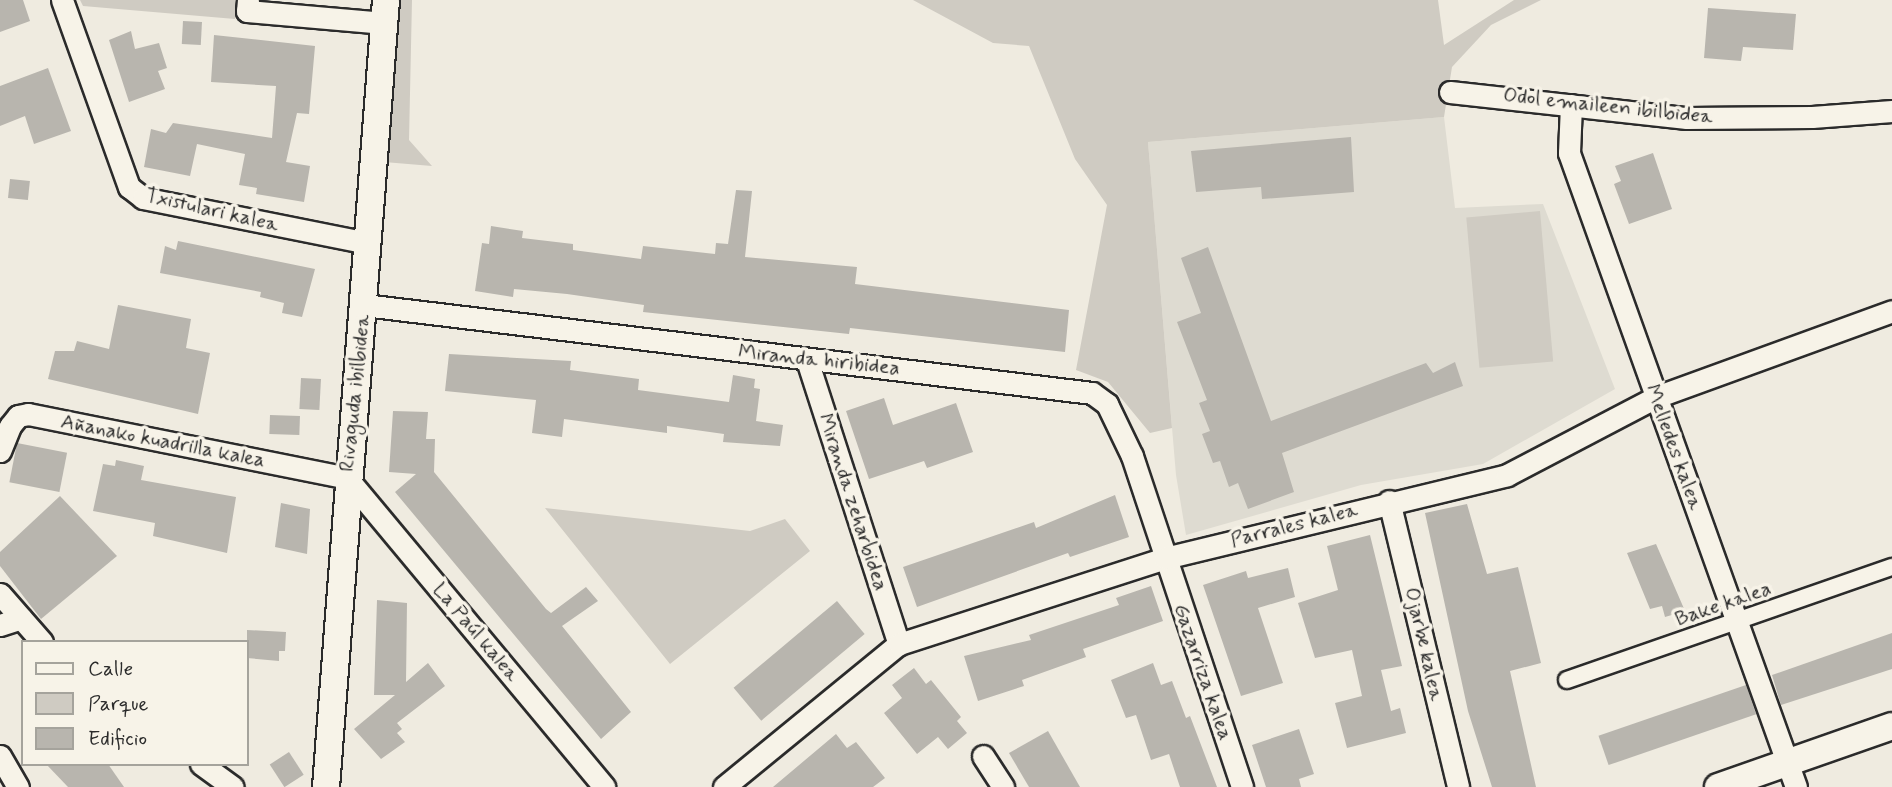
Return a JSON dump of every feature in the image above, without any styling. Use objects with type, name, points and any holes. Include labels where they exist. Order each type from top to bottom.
[{"type":"street","name":"Txistulari kalea","points":[[62,0],[120,169],[136,193],[143,198],[368,243]]},
{"type":"street","points":[[248,0],[247,11],[385,11]]},
{"type":"street","name":"Rivaguda ibilbidea","points":[[326,787],[347,478],[364,305],[385,11]]},
{"type":"street","name":"Odol emaileen ibilbidea","points":[[1450,92],[1687,118],[1812,117],[1892,111]]},
{"type":"street","name":"Melledes kalea","points":[[1571,105],[1569,153],[1791,775]]},
{"type":"street","name":"Miranda hiribidea","points":[[364,305],[1092,393],[1107,404],[1119,423],[1165,558]]},
{"type":"street","name":"Parrales kalea","points":[[724,787],[899,645],[1165,558],[1390,501],[1507,475],[1656,397],[1892,311]]},
{"type":"street","name":"Miranda zeharbidea","points":[[807,360],[899,645]]},
{"type":"street","name":"Añanako kuadrilla kalea","points":[[0,451],[10,426],[18,416],[28,414],[347,478]]},
{"type":"street","name":"La Paúl kalea","points":[[347,478],[604,787]]},
{"type":"street","name":"Ojarbe kalea","points":[[1390,501],[1458,787]]},
{"type":"street","name":"Gazarriza kalea","points":[[1165,558],[1242,787]]},
{"type":"street","name":"Bake kalea","points":[[1567,680],[1892,567]]},
{"type":"street","points":[[0,594],[40,640]]},
{"type":"street","points":[[0,625],[21,618]]},
{"type":"street","points":[[1718,787],[1791,775],[1892,726]]},
{"type":"street","points":[[983,755],[1003,787]]},
{"type":"street","points":[[0,756],[18,787]]},
{"type":"street","points":[[204,766],[233,787]]},
{"type":"shaded area","points":[[1444,117],[1455,208],[1543,204],[1615,389],[1483,464],[1361,485],[1186,535],[1176,475],[1148,142]]},
{"type":"green space","points":[[80,0],[237,0],[235,19],[83,6]]},
{"type":"green space","points":[[395,0],[412,0],[409,140],[432,166],[384,162]]},
{"type":"green space","points":[[913,0],[1438,0],[1444,45],[1514,0],[1541,0],[1491,25],[1452,67],[1444,117],[1148,142],[1172,428],[1150,433],[1108,382],[1076,370],[1107,205],[1075,159],[1029,46],[993,43]]},
{"type":"green space","points":[[1540,211],[1553,361],[1479,368],[1466,217]]},
{"type":"green space","points":[[545,508],[750,531],[785,519],[810,551],[670,664]]},
{"type":"building","points":[[0,0],[23,0],[30,21],[0,32]]},
{"type":"building","points":[[1708,8],[1796,14],[1793,50],[1743,47],[1741,61],[1704,58]]},
{"type":"building","points":[[183,21],[202,22],[201,45],[182,44]]},
{"type":"building","points":[[131,31],[135,49],[159,43],[167,68],[158,71],[165,89],[129,102],[109,40]]},
{"type":"building","points":[[214,35],[315,46],[309,114],[297,113],[286,162],[310,166],[304,202],[256,194],[257,188],[239,185],[245,154],[197,144],[190,176],[144,167],[151,129],[166,133],[173,123],[272,138],[276,86],[211,82]]},
{"type":"building","points":[[48,68],[71,131],[34,144],[25,116],[0,126],[0,86]]},
{"type":"building","points":[[1351,137],[1354,192],[1262,199],[1261,187],[1196,192],[1191,151]]},
{"type":"building","points":[[1653,153],[1672,209],[1629,224],[1614,184],[1621,181],[1615,166]]},
{"type":"building","points":[[10,179],[30,181],[28,200],[8,198]]},
{"type":"building","points":[[736,190],[752,191],[745,257],[857,267],[855,284],[1069,310],[1065,352],[850,328],[849,334],[643,312],[644,305],[567,294],[514,289],[513,297],[475,291],[482,243],[489,244],[491,226],[523,231],[522,238],[573,244],[573,250],[641,259],[643,246],[715,254],[716,243],[728,244]]},
{"type":"building","points":[[178,241],[315,269],[302,317],[282,313],[284,303],[260,297],[261,292],[160,273],[165,246],[176,250]]},
{"type":"building","points":[[1208,247],[1271,421],[1426,363],[1433,373],[1455,362],[1463,386],[1282,453],[1294,492],[1248,509],[1238,483],[1229,487],[1220,461],[1213,463],[1202,434],[1210,431],[1199,403],[1207,400],[1177,322],[1201,313],[1181,258]]},
{"type":"building","points":[[118,305],[191,319],[186,348],[210,353],[198,414],[48,379],[55,351],[74,351],[77,341],[109,349]]},
{"type":"building","points":[[449,354],[571,361],[570,370],[639,379],[638,390],[729,402],[733,375],[755,379],[754,388],[760,389],[756,421],[783,425],[780,446],[723,442],[724,434],[667,426],[667,433],[564,419],[562,437],[532,433],[536,400],[445,391]]},
{"type":"building","points":[[301,378],[321,379],[319,410],[299,409]]},
{"type":"building","points":[[884,398],[893,425],[956,403],[973,452],[927,468],[924,461],[869,479],[846,411]]},
{"type":"building","points":[[393,411],[428,412],[426,439],[435,439],[434,472],[546,609],[551,613],[586,587],[598,601],[562,626],[631,712],[601,739],[395,492],[416,474],[389,472]]},
{"type":"building","points":[[270,415],[300,416],[299,435],[269,434]]},
{"type":"building","points":[[17,443],[67,453],[59,492],[9,482]]},
{"type":"building","points":[[116,460],[144,466],[141,480],[236,497],[227,553],[153,536],[155,523],[93,511],[103,464],[115,466]]},
{"type":"building","points":[[1115,495],[1129,537],[1070,557],[1068,553],[917,607],[903,567],[1034,522],[1036,528]]},
{"type":"building","points":[[60,496],[117,556],[41,619],[0,566],[0,552]]},
{"type":"building","points":[[281,503],[310,509],[307,554],[275,547]]},
{"type":"building","points":[[1467,504],[1487,574],[1518,567],[1541,663],[1510,671],[1536,787],[1492,787],[1468,711],[1425,513]]},
{"type":"building","points":[[1370,535],[1402,666],[1381,670],[1391,711],[1400,708],[1406,733],[1347,748],[1335,703],[1362,696],[1352,650],[1315,658],[1298,603],[1338,590],[1327,546]]},
{"type":"building","points":[[1656,544],[1685,611],[1665,617],[1662,606],[1650,609],[1627,553]]},
{"type":"building","points":[[1288,568],[1295,597],[1258,608],[1283,683],[1241,696],[1203,585],[1246,571],[1248,578]]},
{"type":"building","points":[[1151,586],[1163,621],[1083,649],[1086,657],[1022,680],[1024,686],[978,701],[964,656],[1031,640],[1029,635],[1119,605],[1116,598]]},
{"type":"building","points":[[377,600],[407,603],[406,682],[428,663],[445,686],[397,723],[402,729],[397,733],[405,742],[381,759],[354,729],[395,695],[374,695]]},
{"type":"building","points":[[837,601],[865,634],[761,721],[734,688]]},
{"type":"building","points":[[247,630],[286,632],[285,651],[279,651],[279,661],[248,658]]},
{"type":"building","points":[[1892,633],[1892,669],[1781,705],[1772,675]]},
{"type":"building","points":[[1153,663],[1161,685],[1172,681],[1186,718],[1190,716],[1217,787],[1180,787],[1169,754],[1151,760],[1136,715],[1126,718],[1111,680]]},
{"type":"building","points":[[914,668],[926,684],[931,680],[961,717],[957,721],[967,733],[948,749],[938,737],[917,754],[884,713],[902,698],[892,685]]},
{"type":"building","points":[[1746,685],[1756,714],[1609,765],[1598,736]]},
{"type":"building","points":[[1299,729],[1314,774],[1299,779],[1301,787],[1266,787],[1252,745]]},
{"type":"building","points":[[1048,731],[1080,787],[1029,787],[1009,753]]},
{"type":"building","points":[[836,734],[847,748],[856,742],[885,778],[873,787],[773,787]]},
{"type":"building","points":[[289,752],[304,775],[284,787],[270,765]]},
{"type":"building","points":[[48,766],[109,766],[124,787],[68,787]]}]
